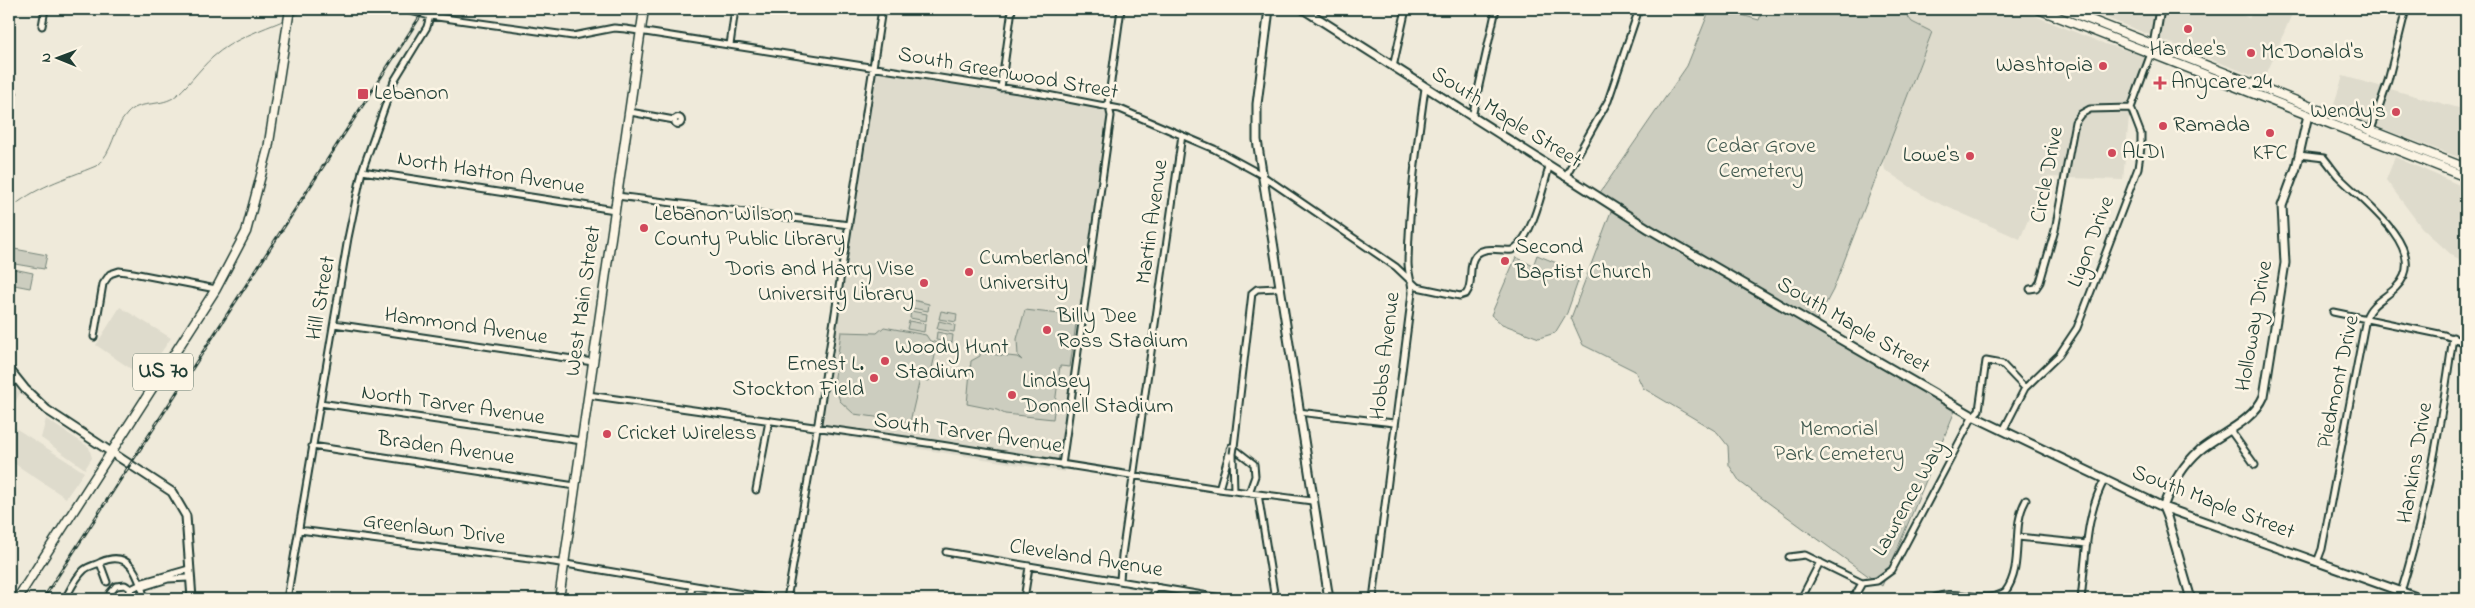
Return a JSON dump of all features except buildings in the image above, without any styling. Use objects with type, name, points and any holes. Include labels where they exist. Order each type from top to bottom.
[{"type":"main road","name":"US 70","points":[[17,599],[216,289],[246,232],[258,195],[268,149],[290,9]]},
{"type":"main road","name":"West Main Street","points":[[559,599],[644,9]]},
{"type":"main road","points":[[2038,9],[2308,115],[2464,167]]},
{"type":"main road","points":[[2063,9],[2369,134],[2466,176]]},
{"type":"street","points":[[42,26],[45,9]]},
{"type":"street","name":"South Greenwood Street","points":[[402,9],[430,16],[573,36],[614,28],[873,67],[1108,106],[1182,135],[1234,159],[1260,174],[1396,267],[1412,282]]},
{"type":"street","points":[[730,45],[735,9]]},
{"type":"street","points":[[787,599],[817,427],[882,9]]},
{"type":"street","points":[[1001,88],[1012,9]]},
{"type":"street","points":[[1062,464],[1111,116],[1108,106],[1121,9]]},
{"type":"street","points":[[1269,9],[1256,119],[1260,174],[1329,599]]},
{"type":"street","name":"South Maple Street","points":[[1303,9],[1549,167],[1673,243],[1974,416],[2162,507],[2422,599]]},
{"type":"street","points":[[1393,67],[1406,9]]},
{"type":"street","points":[[1472,117],[1496,9]]},
{"type":"street","points":[[1565,177],[1608,101],[1639,9]]},
{"type":"street","points":[[2132,108],[2154,45],[2160,9]]},
{"type":"street","points":[[2369,134],[2388,81],[2406,9]]},
{"type":"street","name":"Hill Street","points":[[287,599],[312,446],[362,171],[394,81],[428,27],[430,16]]},
{"type":"street","name":"Hobbs Avenue","points":[[1373,599],[1412,282],[1408,265],[1413,185],[1425,88]]},
{"type":"street","name":"Circle Drive","points":[[2030,289],[2036,288],[2040,282],[2051,242],[2066,175],[2073,126],[2076,119],[2090,109],[2132,108]]},
{"type":"street","name":"Ligon Drive","points":[[2003,430],[2026,388],[2065,348],[2082,314],[2139,162],[2141,134],[2132,108]]},
{"type":"street","points":[[630,112],[674,120]]},
{"type":"street","name":"Holloway Drive","points":[[2162,507],[2185,466],[2206,445],[2230,430],[2257,407],[2265,392],[2285,263],[2282,206],[2300,154],[2308,115]]},
{"type":"street","name":"Martin Avenue","points":[[1120,580],[1133,475],[1182,135]]},
{"type":"street","name":"Piedmont Drive","points":[[2300,154],[2324,158],[2338,176],[2378,213],[2404,253],[2407,263],[2404,278],[2396,289],[2370,310],[2366,318],[2322,549],[2317,562]]},
{"type":"street","points":[[2464,167],[2466,156]]},
{"type":"street","points":[[1412,282],[1417,287],[1460,296],[1466,294],[1470,288],[1472,263],[1476,254],[1487,249],[1512,250],[1522,242],[1530,227],[1549,167]]},
{"type":"street","name":"North Hatton Avenue","points":[[362,171],[615,210]]},
{"type":"street","points":[[617,196],[849,225]]},
{"type":"street","points":[[94,337],[103,284],[110,274],[119,271],[134,273],[216,289]]},
{"type":"street","points":[[1219,489],[1232,450],[1252,293],[1257,289],[1278,288]]},
{"type":"street","points":[[2333,312],[2454,337],[2466,342]]},
{"type":"street","name":"Hammond Avenue","points":[[334,324],[593,362]]},
{"type":"street","name":"Hankins Drive","points":[[2402,592],[2418,538],[2428,493],[2454,337]]},
{"type":"street","name":"Lawrence Way","points":[[1862,583],[1877,581],[1892,570],[1974,416],[1979,410],[1986,361],[2002,364],[2026,388]]},
{"type":"street","points":[[9,369],[25,389],[47,410],[172,492],[182,508],[187,525],[189,578],[192,599]]},
{"type":"street","name":"South Tarver Avenue","points":[[588,395],[817,427],[1219,489],[1312,501]]},
{"type":"street","name":"North Tarver Avenue","points":[[320,403],[582,441]]},
{"type":"street","points":[[1298,412],[1394,423]]},
{"type":"street","points":[[756,490],[769,421]]},
{"type":"street","points":[[2230,430],[2255,465]]},
{"type":"street","name":"Braden Avenue","points":[[312,446],[575,486]]},
{"type":"street","points":[[1232,450],[1234,491]]},
{"type":"street","points":[[1232,450],[1244,456],[1255,467],[1255,476],[1249,493]]},
{"type":"street","points":[[2081,599],[2087,544],[2095,498],[2105,479]]},
{"type":"street","points":[[1258,494],[1275,599]]},
{"type":"street","points":[[1932,599],[1948,594],[1988,598],[2005,592],[2013,576],[2020,514],[2026,500]]},
{"type":"street","points":[[2162,507],[2167,517],[2191,599]]},
{"type":"street","name":"Greenlawn Drive","points":[[299,530],[565,564],[772,599]]},
{"type":"street","points":[[2018,537],[2087,544]]},
{"type":"street","name":"Cleveland Avenue","points":[[946,552],[1221,598]]},
{"type":"street","points":[[1789,557],[1805,555],[1862,583],[1854,599]]},
{"type":"street","points":[[65,599],[85,569],[100,562],[117,558],[129,562],[141,585],[145,599]]},
{"type":"street","points":[[100,562],[107,582]]},
{"type":"street","points":[[1801,599],[1820,562]]},
{"type":"street","points":[[1024,599],[1029,566]]},
{"type":"street","points":[[126,599],[130,589],[189,569]]},
{"type":"street","points":[[141,585],[168,579],[189,578]]},
{"type":"street","points":[[112,599],[110,593],[116,586],[125,585],[130,589]]},
{"type":"street","points":[[690,599],[692,586]]},
{"type":"street","points":[[1152,599],[1154,586]]},
{"type":"shaded area","points":[[1902,9],[2017,9],[2105,44],[2147,56],[2129,117],[2123,180],[2046,177],[2020,239],[1927,198],[1885,170],[1883,160],[1932,33],[1912,22]]},
{"type":"shaded area","points":[[2084,9],[2227,9],[2249,18],[2255,9],[2294,9],[2264,80]]},
{"type":"shaded area","name":"Cumberland University","points":[[879,72],[1037,93],[1116,111],[1065,472],[820,433],[875,75]]},
{"type":"shaded area","points":[[2343,76],[2466,110],[2466,160],[2332,110]]},
{"type":"shaded area","points":[[9,81],[18,93],[9,103]]},
{"type":"shaded area","points":[[2395,157],[2466,188],[2466,263],[2455,258],[2422,228],[2386,180]]},
{"type":"shaded area","points":[[120,307],[171,338],[149,370],[134,371],[96,345]]},
{"type":"shaded area","points":[[9,380],[20,393],[9,414]]},
{"type":"shaded area","points":[[46,419],[89,447],[92,458],[85,469],[41,438]]},
{"type":"shaded area","points":[[9,424],[84,472],[66,498],[9,460]]},
{"type":"green space","points":[[1710,9],[1721,9],[1759,20],[1763,9],[1902,9],[1912,22],[1932,32],[1833,290],[1815,324],[1957,406],[1882,586],[1740,482],[1729,465],[1728,446],[1717,432],[1643,388],[1635,371],[1583,345],[1571,318],[1613,206],[1597,197],[1687,66]]},
{"type":"green space","points":[[9,248],[47,255],[44,269],[9,263]]},
{"type":"green space","points":[[1537,255],[1581,273],[1567,313],[1555,333],[1539,338],[1502,324],[1491,315],[1516,257],[1533,266]]},
{"type":"green space","points":[[9,268],[33,273],[30,288],[9,284]]},
{"type":"green space","points":[[913,300],[929,304],[928,311],[912,308]]},
{"type":"green space","name":"Lindsey Donnell Stadium","points":[[1025,310],[1077,316],[1070,367],[1060,366],[1053,419],[1005,414],[997,410],[967,404],[971,361],[980,356],[980,353],[1017,357],[1022,360],[1018,356],[1017,339]]},
{"type":"green space","points":[[911,311],[927,314],[926,321],[910,318]]},
{"type":"green space","points":[[941,311],[957,314],[956,322],[939,319]]},
{"type":"green space","points":[[909,321],[925,324],[924,332],[907,329]]},
{"type":"green space","points":[[939,321],[955,325],[954,332],[937,329]]},
{"type":"green space","name":"Ernest L. Stockton Field","points":[[884,327],[926,335],[930,341],[938,343],[929,381],[920,379],[910,422],[854,414],[840,401],[834,384],[841,332],[877,333]]},
{"type":"green space","points":[[937,332],[953,335],[952,343],[936,340]]},
{"type":"waterway","points":[[293,16],[311,9]]},
{"type":"waterway","points":[[9,210],[39,189],[96,166],[110,148],[122,120],[132,110],[143,105],[167,101],[173,98],[183,90],[208,61],[229,45],[285,20]]},
{"type":"railway","points":[[43,599],[425,9]]},
{"type":"place","name":"Hardee's","points":[[2188,29]]},
{"type":"place","name":"McDonald's","points":[[2251,53]]},
{"type":"place","name":"Washtopia","points":[[2103,66]]},
{"type":"place","name":"Anycare 24","points":[[2160,83]]},
{"type":"place","name":"Lebanon","points":[[363,94]]},
{"type":"place","name":"Wendy's","points":[[2396,112]]},
{"type":"place","name":"Ramada","points":[[2163,126]]},
{"type":"place","name":"KFC","points":[[2270,133]]},
{"type":"place","name":"ALDI","points":[[2112,153]]},
{"type":"place","name":"Lowe's","points":[[1970,156]]},
{"type":"place","name":"Lebanon Wilson County Public Library","points":[[644,228]]},
{"type":"place","name":"Second Baptist Church","points":[[1505,261]]},
{"type":"place","name":"Cumberland University","points":[[969,272]]},
{"type":"place","name":"Doris and Harry Vise University Library","points":[[924,283]]},
{"type":"place","name":"Billy Dee Ross Stadium","points":[[1047,330]]},
{"type":"place","name":"Woody Hunt Stadium","points":[[885,361]]},
{"type":"place","name":"Ernest L. Stockton Field","points":[[874,378]]},
{"type":"place","name":"Lindsey Donnell Stadium","points":[[1012,395]]},
{"type":"place","name":"Cricket Wireless","points":[[607,434]]},
{"type":"park label","name":"Cedar Grove Cemetery","points":[[1761,160]]},
{"type":"park label","name":"Memorial Park Cemetery","points":[[1839,442]]}]
